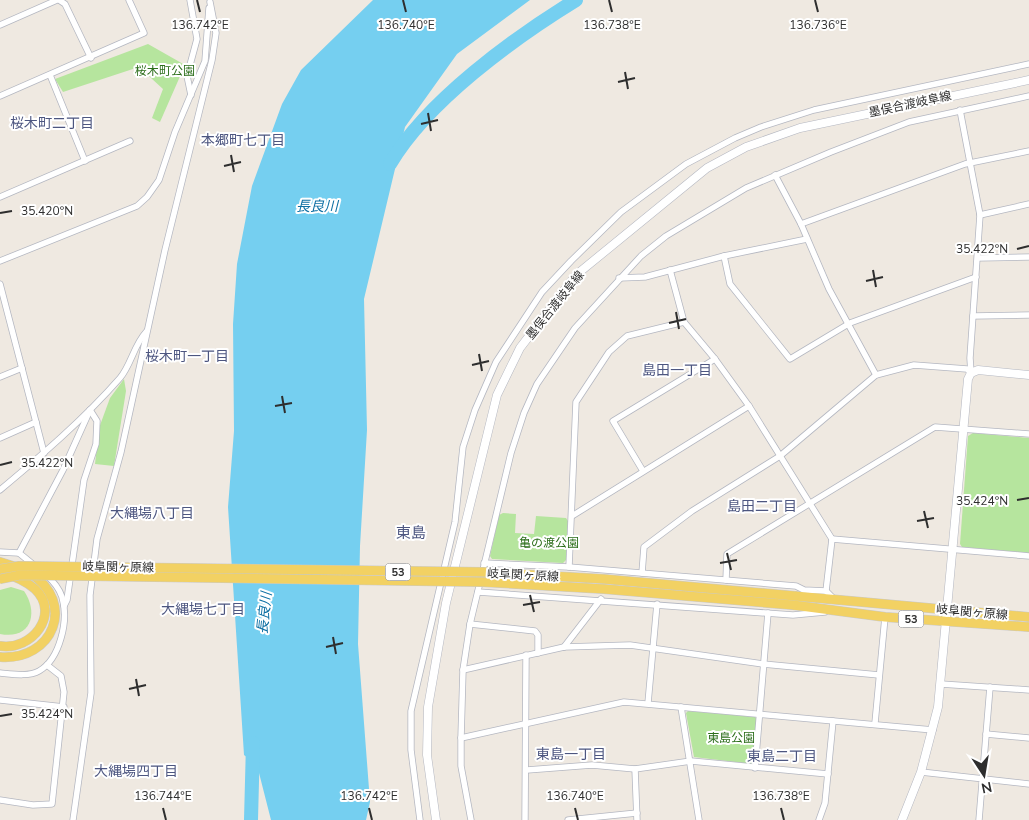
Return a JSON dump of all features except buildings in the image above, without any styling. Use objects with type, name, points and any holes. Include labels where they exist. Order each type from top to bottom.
[{"type":"main road","name":"墨俣合渡岐阜線","points":[[436,820],[427,755],[428,707],[446,603],[497,395],[520,348],[576,275],[708,168],[746,147],[800,128],[1029,80]]},
{"type":"main road","points":[[902,820],[921,772],[933,730],[941,684],[968,379],[971,373],[978,370],[1029,375]]},
{"type":"main road","points":[[0,562],[13,565],[45,584],[53,598],[55,612],[48,636],[34,650],[20,657],[0,657]]},
{"type":"main road","name":"岐阜関ヶ原線","points":[[0,571],[19,566],[483,572],[604,579],[794,601],[834,611],[885,617],[1029,628]]},
{"type":"main road","name":"岐阜関ヶ原線","points":[[0,571],[36,590],[43,602],[44,612],[42,625],[36,636],[29,641],[12,647],[0,646]]},
{"type":"main road","name":"岐阜関ヶ原線","points":[[0,579],[20,576],[483,582],[794,601],[836,601],[1029,617]]},
{"type":"street","points":[[0,25],[58,0],[66,4],[91,58]]},
{"type":"street","points":[[0,96],[91,58],[144,33],[129,0]]},
{"type":"street","points":[[0,262],[137,206],[147,197],[159,180],[175,132],[205,61],[210,1]]},
{"type":"street","points":[[73,820],[91,693],[90,595],[97,539],[122,452],[147,331],[212,60],[216,33],[210,1]]},
{"type":"street","points":[[191,2],[197,39],[187,76],[191,95]]},
{"type":"street","points":[[420,820],[412,750],[411,711],[455,522],[463,447],[475,410],[496,362],[542,292],[570,261],[621,212],[686,164],[735,138],[761,127],[814,110],[1029,64]]},
{"type":"street","points":[[50,75],[85,161]]},
{"type":"street","points":[[471,820],[461,766],[463,670],[470,624],[511,453],[524,413],[537,384],[575,328],[619,278],[666,236],[723,200],[775,175],[909,122],[1029,96]]},
{"type":"street","points":[[960,110],[980,214],[970,358],[971,373]]},
{"type":"street","points":[[0,197],[130,141]]},
{"type":"street","points":[[801,224],[971,163],[1029,151]]},
{"type":"street","points":[[775,175],[801,224],[829,289],[850,324],[876,375]]},
{"type":"street","points":[[980,214],[1029,204]]},
{"type":"street","points":[[619,278],[645,277],[724,256],[807,239]]},
{"type":"street","points":[[724,256],[730,284],[790,359],[850,324],[976,277]]},
{"type":"street","points":[[978,258],[1029,257]]},
{"type":"street","points":[[670,270],[684,322],[715,359],[749,406],[832,539],[826,591]]},
{"type":"street","points":[[0,284],[44,453]]},
{"type":"street","points":[[973,316],[1029,314]]},
{"type":"street","points":[[0,319],[8,316]]},
{"type":"street","points":[[569,567],[576,402],[609,352],[627,336],[684,322]]},
{"type":"street","points":[[0,490],[44,453],[90,410],[122,376],[139,340],[147,331]]},
{"type":"street","points":[[643,470],[613,422],[715,359]]},
{"type":"street","points":[[642,573],[644,547],[692,511],[780,456],[876,375],[914,365],[966,369],[971,373]]},
{"type":"street","points":[[0,377],[22,368]]},
{"type":"street","points":[[572,516],[643,470],[749,406]]},
{"type":"street","points":[[19,552],[63,470],[90,410]]},
{"type":"street","points":[[0,673],[24,674],[37,672],[47,665],[57,651],[64,606],[67,600],[84,480],[96,444],[97,421],[90,410]]},
{"type":"street","points":[[0,438],[36,422]]},
{"type":"street","points":[[726,580],[727,554],[935,426],[1029,434]]},
{"type":"street","points":[[832,539],[1029,556]]},
{"type":"street","points":[[0,552],[19,552],[52,580],[62,595],[64,606]]},
{"type":"street","points":[[484,563],[569,567],[726,580],[826,591],[836,601]]},
{"type":"street","points":[[478,592],[792,615],[834,611]]},
{"type":"street","points":[[564,647],[601,600]]},
{"type":"street","points":[[648,704],[657,604]]},
{"type":"street","points":[[755,768],[768,613]]},
{"type":"street","points":[[875,723],[885,617]]},
{"type":"street","points":[[470,624],[535,631],[538,634],[538,652]]},
{"type":"street","points":[[463,670],[564,647],[630,645],[763,664],[879,675]]},
{"type":"street","points":[[525,820],[527,770],[525,723],[526,655]]},
{"type":"street","points":[[0,800],[33,805],[52,804],[64,708],[61,676],[47,665]]},
{"type":"street","points":[[941,684],[1029,690]]},
{"type":"street","points":[[979,820],[990,687]]},
{"type":"street","points":[[0,700],[64,708]]},
{"type":"street","points":[[461,738],[624,702],[833,721],[875,723],[933,730]]},
{"type":"street","points":[[681,707],[699,820]]},
{"type":"street","points":[[819,820],[825,803],[833,721]]},
{"type":"street","points":[[986,734],[1029,738]]},
{"type":"street","points":[[527,770],[592,765],[635,768],[691,761],[828,774]]},
{"type":"street","points":[[635,768],[637,820]]},
{"type":"street","points":[[921,772],[1029,784]]},
{"type":"street","points":[[568,820],[637,813]]},
{"type":"green space","name":"桜木町公園","points":[[148,44],[185,65],[160,122],[152,118],[163,89],[139,67],[63,92],[55,79]]},
{"type":"green space","points":[[124,379],[126,391],[114,466],[95,464],[99,428],[110,398]]},
{"type":"green space","points":[[973,433],[1029,438],[1029,553],[962,547],[960,544],[968,436]]},
{"type":"green space","name":"亀の渡公園","points":[[503,513],[516,514],[515,533],[534,534],[536,516],[566,518],[568,521],[566,560],[563,563],[492,559],[490,556],[499,515]]},
{"type":"green space","points":[[11,587],[24,591],[29,599],[31,616],[25,629],[19,633],[11,635],[0,634],[0,590]]},
{"type":"green space","name":"東島公園","points":[[688,711],[755,717],[757,720],[754,761],[752,764],[694,757],[686,713]]},
{"type":"water","name":"長良川","points":[[373,0],[530,0],[457,54],[405,127],[364,299],[367,430],[360,546],[358,644],[370,802],[366,820],[271,820],[257,765],[244,755],[228,507],[234,431],[233,324],[237,264],[252,186],[282,104],[301,70]]},
{"type":"waterway","name":"長良川","points":[[390,164],[406,140],[449,94],[500,52],[576,0]]},
{"type":"waterway","name":"長良川","points":[[251,820],[253,743]]},
{"type":"district","name":"桜木町二丁目","points":[[52,123]]},
{"type":"district","name":"本郷町七丁目","points":[[243,140]]},
{"type":"district","name":"桜木町一丁目","points":[[187,356]]},
{"type":"district","name":"島田一丁目","points":[[677,370]]},
{"type":"district","name":"島田二丁目","points":[[762,506]]},
{"type":"district","name":"大縄場八丁目","points":[[152,513]]},
{"type":"district","name":"東島","points":[[411,533]]},
{"type":"district","name":"大縄場七丁目","points":[[203,609]]},
{"type":"district","name":"東島一丁目","points":[[571,754]]},
{"type":"district","name":"東島二丁目","points":[[782,756]]},
{"type":"district","name":"大縄場四丁目","points":[[136,771]]}]
